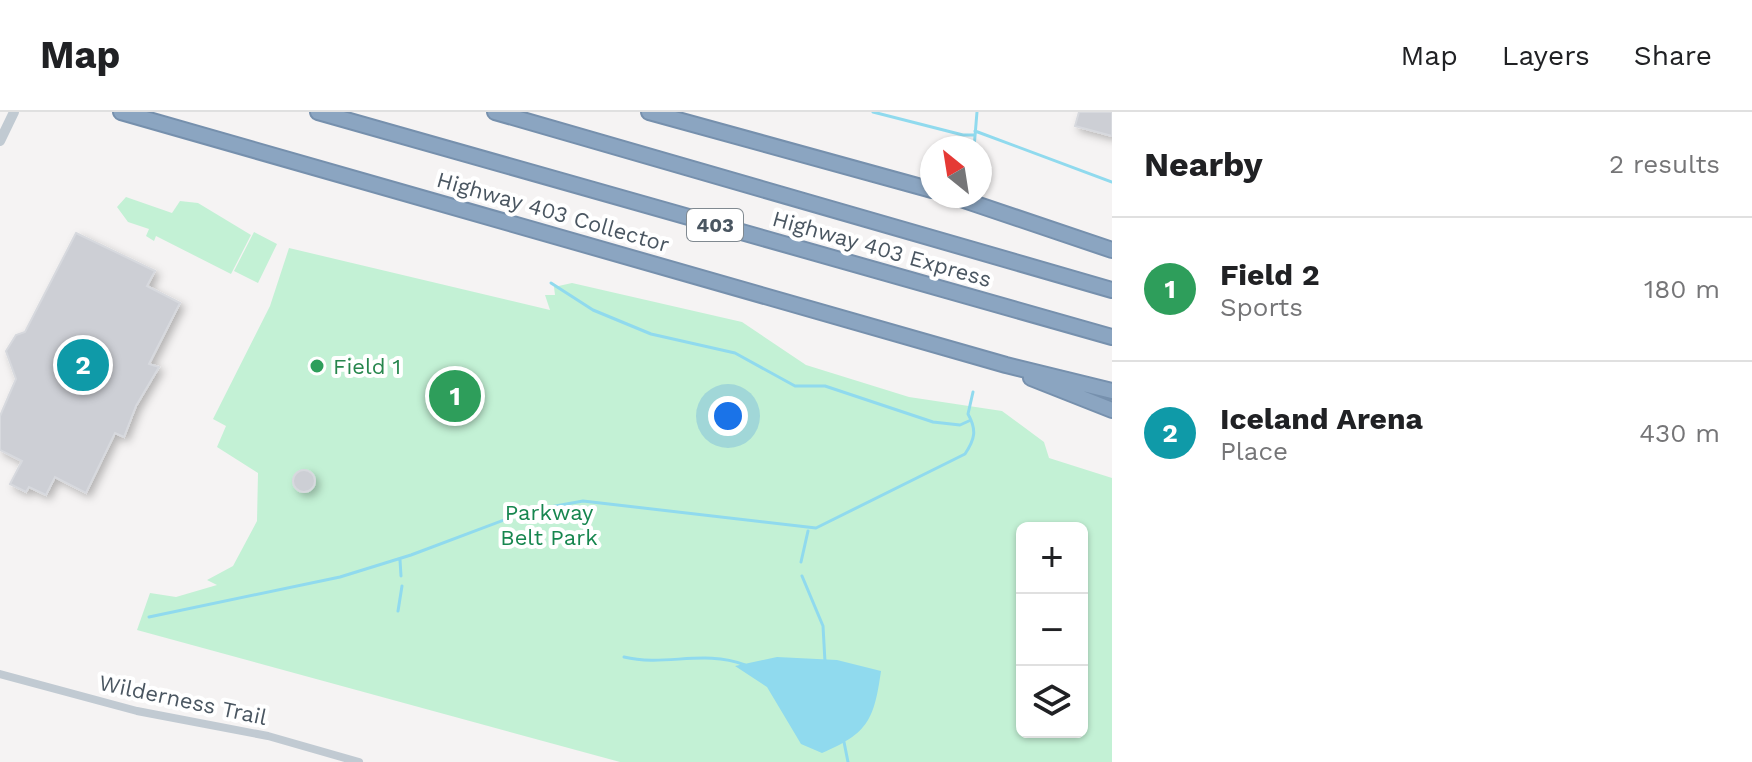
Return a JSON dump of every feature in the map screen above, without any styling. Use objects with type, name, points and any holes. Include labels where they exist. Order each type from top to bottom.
[{"type":"highway","name":"Highway 403 Collector","points":[[121,112],[1006,365],[1112,391]]},
{"type":"highway","name":"Highway 403 Express","points":[[318,112],[1112,337]]},
{"type":"highway","name":"Highway 403 Express","points":[[495,112],[1112,290]]},
{"type":"highway","points":[[649,112],[920,187]]},
{"type":"highway","points":[[992,207],[1112,240]]},
{"type":"highway","points":[[988,208],[1112,250]]},
{"type":"highway","points":[[1006,365],[1057,390],[1112,410]]},
{"type":"street","points":[[0,141],[14,112]]},
{"type":"street","name":"Wilderness Trail","points":[[0,674],[137,711],[268,736],[359,762]]},
{"type":"green space","points":[[126,197],[172,213],[180,201],[198,203],[251,235],[231,274],[156,236],[154,241],[146,236],[149,229],[128,222],[117,207]]},
{"type":"green space","points":[[254,232],[277,244],[258,283],[234,271]]},
{"type":"green space","name":"Parkway Belt Park","points":[[289,248],[550,310],[545,295],[555,295],[554,287],[572,283],[742,322],[806,365],[909,397],[1002,411],[1044,442],[1049,458],[1112,478],[1112,762],[620,762],[137,630],[150,593],[176,597],[217,585],[207,580],[233,566],[257,521],[258,473],[217,447],[226,426],[213,419],[270,306]]},
{"type":"water","points":[[777,657],[837,660],[881,671],[872,713],[859,731],[822,753],[801,744],[767,687],[735,666]]},
{"type":"building","points":[[1079,112],[1112,112],[1112,136],[1075,126]]},
{"type":"building","points":[[76,233],[155,271],[147,286],[180,303],[149,364],[159,367],[136,406],[124,437],[115,433],[86,493],[55,477],[46,495],[29,487],[26,492],[10,484],[22,461],[0,450],[0,416],[16,379],[6,351],[16,335],[25,332]]},
{"type":"building","points":[[304,470],[312,473],[315,481],[312,489],[304,492],[296,489],[293,481],[296,473]]},
{"type":"waterway","points":[[873,112],[963,135],[975,135]]},
{"type":"waterway","points":[[975,136],[977,112]]},
{"type":"waterway","points":[[975,131],[1112,182]]},
{"type":"waterway","points":[[551,283],[593,310],[651,334],[735,353],[795,386],[825,386],[933,422],[960,425],[971,420]]},
{"type":"waterway","points":[[149,617],[340,577],[411,555],[528,511],[583,501],[816,528],[965,454],[974,434],[968,414],[973,392]]},
{"type":"waterway","points":[[801,562],[808,531]]},
{"type":"waterway","points":[[400,560],[401,576]]},
{"type":"waterway","points":[[802,576],[823,626],[825,662]]},
{"type":"waterway","points":[[398,611],[402,586]]},
{"type":"waterway","points":[[624,657],[639,660],[715,658],[745,665]]},
{"type":"waterway","points":[[844,742],[848,762]]},
{"type":"place","name":"Iceland Arena","points":[[83,365]]},
{"type":"place","name":"Field 1","points":[[317,366]]},
{"type":"place","name":"Field 2","points":[[455,396]]}]
